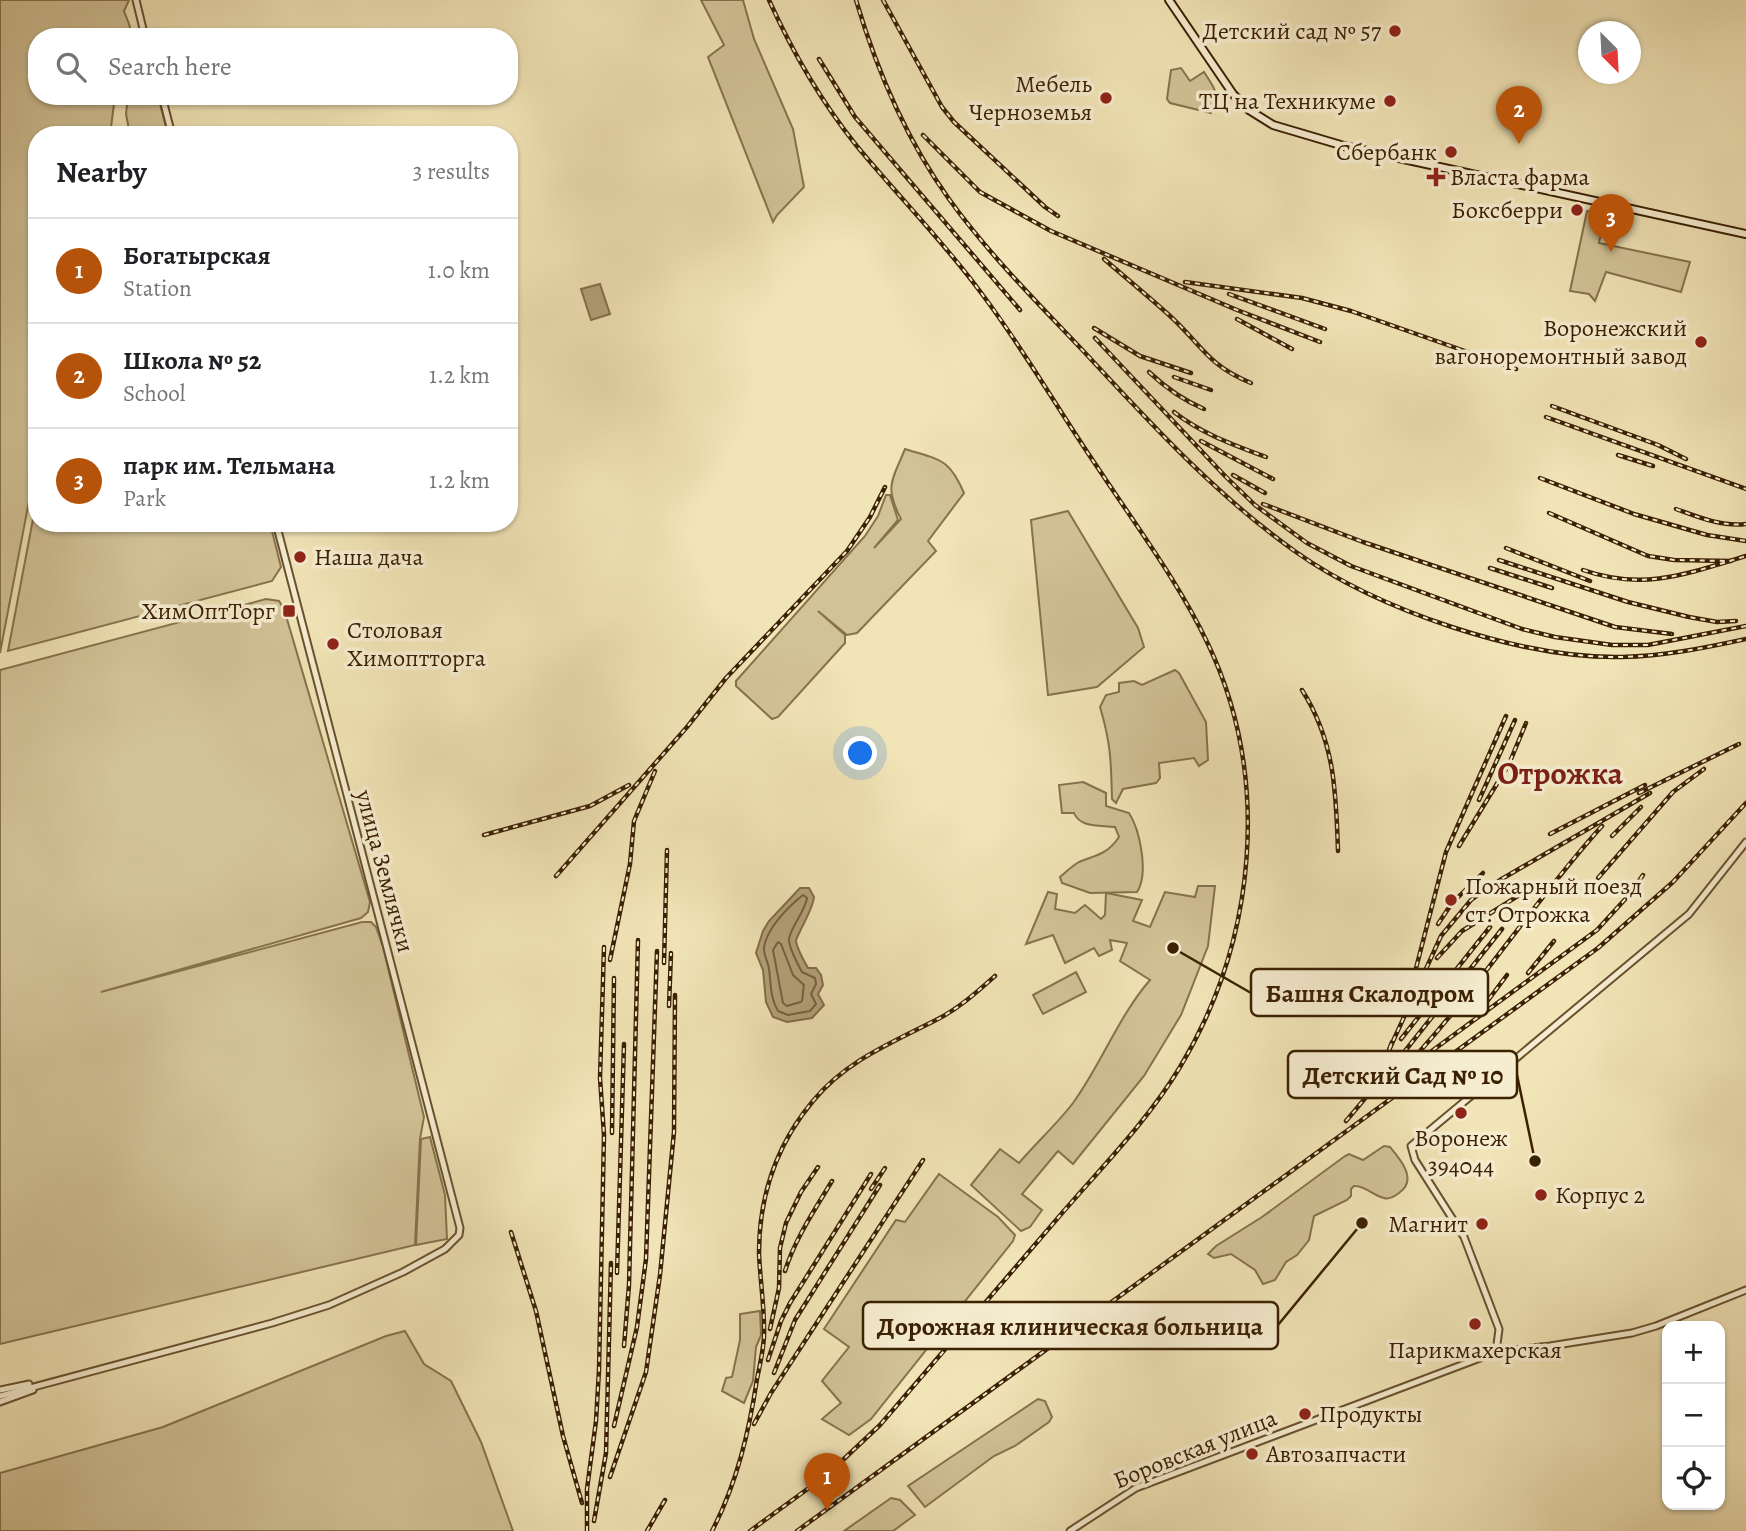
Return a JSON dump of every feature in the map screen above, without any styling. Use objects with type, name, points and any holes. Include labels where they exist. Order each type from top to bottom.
[{"type":"main road","points":[[1169,0],[1233,94],[1249,110],[1273,125],[1344,146],[1746,234]]},
{"type":"street","points":[[136,0],[143,28]]},
{"type":"street","points":[[164,105],[170,126]]},
{"type":"street","name":"улица Землячки","points":[[73,1376],[272,1323],[329,1305],[445,1249],[457,1239],[460,1228],[277,532]]},
{"type":"street","points":[[1496,1352],[1499,1329],[1464,1237],[1415,1160],[1411,1148],[1416,1140],[1518,1059],[1689,914],[1746,842]]},
{"type":"street","name":"Боровская улица","points":[[1070,1531],[1136,1488],[1496,1352],[1632,1333],[1746,1290]]},
{"type":"street","points":[[0,1390],[73,1376]]},
{"type":"street","points":[[0,1395],[73,1376]]},
{"type":"street","points":[[0,1402],[73,1376]]},
{"type":"shaded area","points":[[0,0],[129,0],[124,11],[129,28],[28,28],[28,105],[114,105],[111,126],[28,126],[28,506],[0,653]]},
{"type":"shaded area","points":[[701,0],[743,0],[754,39],[793,129],[804,187],[773,222],[708,57],[724,45]]},
{"type":"shaded area","points":[[1181,68],[1190,81],[1204,72],[1215,92],[1211,113],[1170,103],[1167,99],[1171,70]]},
{"type":"shaded area","points":[[127,105],[160,105],[166,126],[128,126]]},
{"type":"shaded area","points":[[1587,211],[1605,215],[1599,243],[1690,262],[1681,292],[1606,272],[1595,301],[1589,294],[1570,291]]},
{"type":"shaded area","points":[[905,449],[942,462],[953,473],[964,493],[928,541],[936,551],[857,633],[847,635],[818,611],[845,635],[845,643],[778,717],[772,719],[736,686],[736,681],[865,536],[878,516],[886,495],[890,495],[898,520],[874,548],[901,519],[891,491]]},
{"type":"shaded area","points":[[1068,511],[1138,628],[1144,647],[1097,687],[1048,695],[1031,520]]},
{"type":"shaded area","points":[[31,532],[272,532],[281,567],[272,581],[8,651]]},
{"type":"shaded area","points":[[266,599],[279,601],[284,609],[370,902],[368,912],[361,918],[101,992],[362,922],[371,922],[376,927],[383,947],[424,1117],[420,1139],[415,1245],[0,1344],[0,670]]},
{"type":"shaded area","points":[[1175,670],[1206,722],[1208,760],[1199,766],[1194,758],[1159,763],[1160,778],[1156,783],[1123,789],[1116,803],[1112,799],[1110,753],[1100,707],[1106,695],[1119,692],[1119,683],[1134,681],[1142,685]]},
{"type":"shaded area","points":[[1083,782],[1106,793],[1106,806],[1129,813],[1133,821],[1140,841],[1143,864],[1141,884],[1137,892],[1090,893],[1062,883],[1060,877],[1071,867],[1106,851],[1119,837],[1115,827],[1097,826],[1081,821],[1074,813],[1062,813],[1059,785]]},
{"type":"shaded area","points":[[1198,886],[1215,886],[1208,946],[1181,1015],[1144,1076],[1073,1164],[1058,1151],[1022,1194],[1042,1210],[1030,1227],[1021,1231],[971,1185],[1000,1149],[1019,1163],[1060,1118],[1083,1088],[1129,1009],[1150,980],[1120,961],[1127,943],[1110,940],[1112,950],[1099,956],[1094,948],[1065,963],[1053,935],[1026,944],[1048,892],[1057,894],[1055,909],[1075,913],[1085,905],[1101,919],[1105,915],[1106,893],[1142,900],[1133,921],[1150,927],[1165,892],[1195,897]]},
{"type":"shaded area","points":[[1076,972],[1086,992],[1043,1014],[1033,995]]},
{"type":"shaded area","points":[[430,1137],[445,1195],[447,1239],[416,1245],[421,1139]]},
{"type":"shaded area","points":[[1384,1146],[1390,1147],[1406,1170],[1405,1188],[1386,1198],[1354,1186],[1347,1200],[1314,1216],[1309,1240],[1297,1255],[1286,1262],[1275,1280],[1263,1284],[1255,1270],[1231,1254],[1214,1258],[1208,1254],[1345,1156],[1349,1154],[1363,1160]]},
{"type":"shaded area","points":[[939,1174],[998,1217],[1015,1235],[1013,1241],[871,1419],[849,1435],[822,1419],[841,1403],[822,1381],[849,1347],[824,1329],[896,1220],[905,1222]]},
{"type":"shaded area","points":[[760,1311],[761,1335],[756,1347],[753,1381],[744,1403],[722,1391],[726,1378],[732,1377],[740,1340],[740,1314]]},
{"type":"shaded area","points":[[405,1331],[424,1364],[451,1381],[481,1442],[513,1531],[0,1531],[0,1473],[163,1427],[386,1336]]},
{"type":"shaded area","points":[[1038,1399],[1045,1401],[1052,1417],[1049,1422],[1015,1446],[994,1456],[925,1507],[908,1486]]},
{"type":"shaded area","points":[[891,1498],[900,1500],[915,1515],[893,1531],[844,1531]]},
{"type":"water","points":[[600,284],[610,314],[591,320],[581,289]]},
{"type":"water","points":[[800,888],[809,888],[814,897],[796,941],[808,968],[816,968],[821,975],[823,985],[818,994],[824,1005],[812,1018],[787,1022],[773,1017],[766,1002],[763,970],[756,953],[769,921]]},
{"type":"railway","points":[[750,1531],[828,1474],[880,1425],[1122,1145],[1167,1087],[1206,1018],[1225,967],[1239,913],[1246,859],[1247,804],[1241,749],[1228,696],[1208,644],[1184,599],[998,316],[952,256],[856,145],[831,111],[797,57],[769,0]]},
{"type":"railway","points":[[856,0],[873,53],[894,104],[919,153],[965,220],[1016,280],[1162,434],[1239,508],[1296,552],[1367,593],[1409,611],[1452,627],[1540,650],[1622,657],[1684,651],[1746,639]]},
{"type":"railway","points":[[883,0],[942,107],[954,122],[1058,216]]},
{"type":"railway","points":[[819,59],[855,117],[1020,310]]},
{"type":"railway","points":[[923,135],[980,192],[1051,231],[1320,342]]},
{"type":"railway","points":[[1104,259],[1169,315],[1214,361],[1251,383]]},
{"type":"railway","points":[[1185,282],[1302,298],[1351,311],[1516,369]]},
{"type":"railway","points":[[1229,294],[1325,329]]},
{"type":"railway","points":[[1237,319],[1292,349]]},
{"type":"railway","points":[[1094,328],[1140,356],[1191,373]]},
{"type":"railway","points":[[1095,338],[1255,505],[1307,543],[1351,566],[1522,629],[1555,637],[1612,645],[1648,645],[1746,626]]},
{"type":"railway","points":[[1149,372],[1175,393],[1204,409]]},
{"type":"railway","points":[[1174,377],[1211,390]]},
{"type":"railway","points":[[1552,406],[1658,445],[1686,459]]},
{"type":"railway","points":[[1174,412],[1207,433],[1266,457]]},
{"type":"railway","points":[[1546,417],[1746,489]]},
{"type":"railway","points":[[1201,441],[1273,479]]},
{"type":"railway","points":[[1618,455],[1653,466]]},
{"type":"railway","points":[[1233,475],[1265,493]]},
{"type":"railway","points":[[1540,478],[1634,514],[1707,535],[1746,541]]},
{"type":"railway","points":[[556,876],[687,727],[726,678],[847,551],[870,517],[885,487]]},
{"type":"railway","points":[[1263,504],[1363,542],[1615,627],[1672,634]]},
{"type":"railway","points":[[1676,509],[1719,523],[1746,524]]},
{"type":"railway","points":[[1549,513],[1648,556],[1674,560],[1731,561]]},
{"type":"railway","points":[[1506,548],[1590,581]]},
{"type":"railway","points":[[1583,570],[1605,576],[1645,580],[1684,574],[1746,556]]},
{"type":"railway","points":[[1499,560],[1628,602],[1717,622],[1736,621]]},
{"type":"railway","points":[[1490,568],[1552,588]]},
{"type":"railway","points":[[1302,690],[1321,729],[1332,768],[1338,851]]},
{"type":"railway","points":[[1414,976],[1446,852],[1506,716]]},
{"type":"railway","points":[[1479,800],[1515,720]]},
{"type":"railway","points":[[1459,846],[1509,764],[1526,723]]},
{"type":"railway","points":[[1639,793],[1739,744]]},
{"type":"railway","points":[[1598,878],[1673,792],[1704,769]]},
{"type":"railway","points":[[610,960],[630,864],[634,821],[655,771]]},
{"type":"railway","points":[[484,835],[590,806],[629,785]]},
{"type":"railway","points":[[1550,834],[1645,785]]},
{"type":"railway","points":[[1389,1050],[1441,936],[1471,900],[1500,880],[1650,793]]},
{"type":"railway","points":[[797,1531],[1598,948],[1673,882],[1746,803]]},
{"type":"railway","points":[[1612,836],[1641,807]]},
{"type":"railway","points":[[1389,1084],[1445,1022],[1548,890],[1602,826]]},
{"type":"railway","points":[[664,963],[667,850]]},
{"type":"railway","points":[[1438,924],[1452,903],[1483,873]]},
{"type":"railway","points":[[1425,1056],[1597,930],[1643,875]]},
{"type":"railway","points":[[1437,958],[1462,931],[1529,889]]},
{"type":"railway","points":[[1401,1039],[1490,927]]},
{"type":"railway","points":[[1346,1121],[1502,929]]},
{"type":"railway","points":[[624,1346],[629,1285],[638,940]]},
{"type":"railway","points":[[1528,973],[1554,941]]},
{"type":"railway","points":[[587,1531],[587,1489],[596,1421],[599,1370],[604,1135],[600,1078],[604,947]]},
{"type":"railway","points":[[614,1426],[637,1327],[646,1259],[657,951]]},
{"type":"railway","points":[[669,1006],[671,953]]},
{"type":"railway","points":[[1483,1007],[1507,975]]},
{"type":"railway","points":[[712,1531],[741,1457],[750,1418],[764,1343],[759,1253],[762,1211],[772,1172],[789,1135],[813,1101],[840,1075],[870,1054],[952,1011],[995,976]]},
{"type":"railway","points":[[612,1133],[614,978]]},
{"type":"railway","points":[[610,1477],[646,1372],[660,1275],[674,1132],[675,995]]},
{"type":"railway","points":[[1383,1067],[1392,1042]]},
{"type":"railway","points":[[617,1273],[624,1044]]},
{"type":"railway","points":[[754,1424],[771,1393],[923,1160]]},
{"type":"railway","points":[[770,1329],[779,1288],[780,1248],[786,1223],[801,1192],[818,1167]]},
{"type":"railway","points":[[871,1189],[885,1168]]},
{"type":"railway","points":[[768,1360],[790,1303],[871,1174]]},
{"type":"railway","points":[[785,1271],[800,1236],[832,1181]]},
{"type":"railway","points":[[774,1373],[795,1320],[880,1185]]},
{"type":"railway","points":[[511,1232],[536,1311],[563,1436],[582,1503]]},
{"type":"railway","points":[[594,1521],[606,1453],[611,1263]]},
{"type":"railway","points":[[647,1531],[665,1500]]},
{"type":"place","name":"Детский сад № 57","points":[[1395,31]]},
{"type":"place","name":"Мебель Черноземья","points":[[1106,98]]},
{"type":"place","name":"ТЦ на Техникуме","points":[[1390,101]]},
{"type":"place","name":"Школа № 52","points":[[1519,144]]},
{"type":"place","name":"Сбербанк","points":[[1451,152]]},
{"type":"place","name":"Власта фарма","points":[[1436,177]]},
{"type":"place","name":"Боксберри","points":[[1577,210]]},
{"type":"place","name":"парк им. Тельмана","points":[[1611,252]]},
{"type":"place","name":"Воронежский вагоноремонтный завод","points":[[1701,342]]},
{"type":"place","name":"Наша дача","points":[[300,557]]},
{"type":"place","name":"ХимОптТорг","points":[[289,611]]},
{"type":"place","name":"Столовая Химоптторга","points":[[333,644]]},
{"type":"place","name":"Пожарный поезд ст. Отрожка","points":[[1451,900]]},
{"type":"place","name":"Башня Скалодром","points":[[1173,948]]},
{"type":"place","name":"Воронеж 394044","points":[[1461,1113]]},
{"type":"place","name":"Детский Сад № 10","points":[[1535,1161]]},
{"type":"place","name":"Корпус 2","points":[[1541,1195]]},
{"type":"place","name":"Дорожная клиническая больница","points":[[1362,1223]]},
{"type":"place","name":"Магнит","points":[[1482,1224]]},
{"type":"place","name":"Парикмахерская","points":[[1475,1324]]},
{"type":"place","name":"Продукты","points":[[1305,1414]]},
{"type":"place","name":"Автозапчасти","points":[[1252,1454]]},
{"type":"place","name":"Богатырская","points":[[827,1511]]},
{"type":"district","name":"Отрожка","points":[[1560,773]]}]
